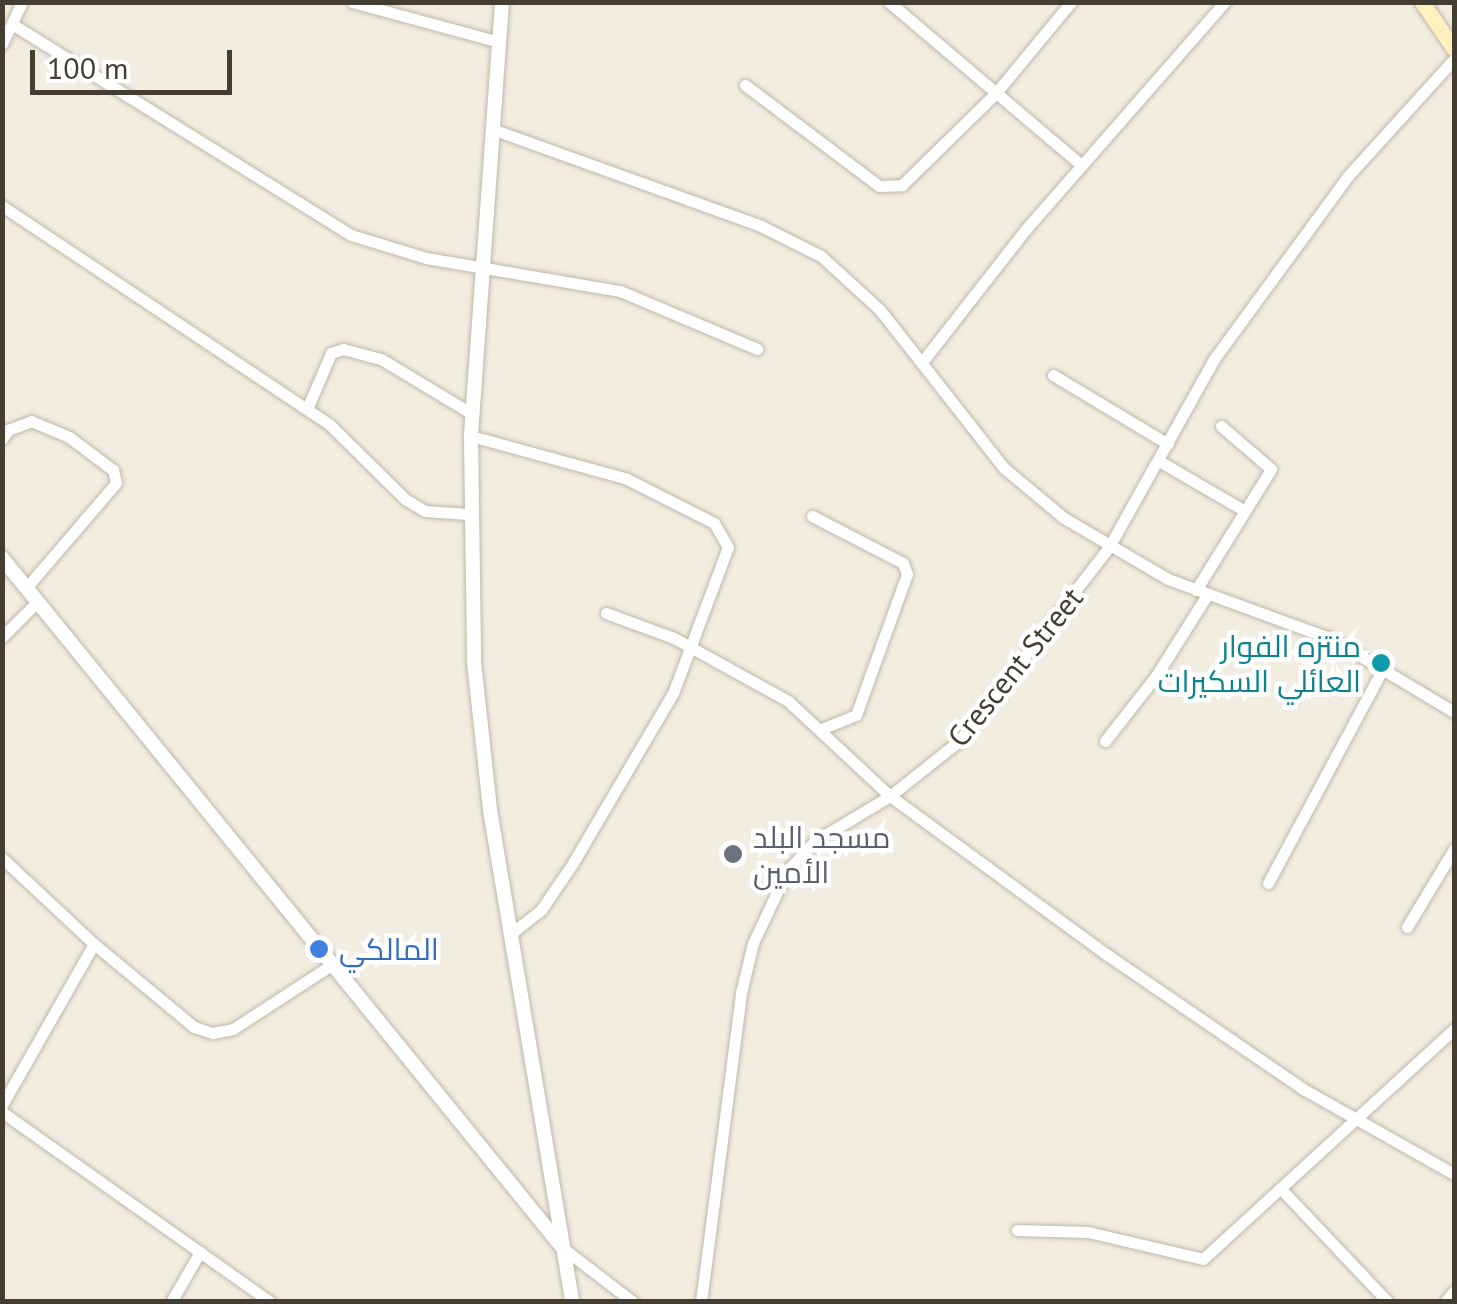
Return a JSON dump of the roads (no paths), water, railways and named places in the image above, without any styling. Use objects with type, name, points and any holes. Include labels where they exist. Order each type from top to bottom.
[{"type":"main road","points":[[1422,2],[1454,49]]},
{"type":"street","points":[[2,44],[22,2]]},
{"type":"street","points":[[352,2],[499,42]]},
{"type":"street","points":[[502,2],[480,268],[468,514],[488,791],[572,1302]]},
{"type":"street","points":[[890,2],[1082,165]]},
{"type":"street","points":[[745,85],[890,188],[912,180],[995,94],[1071,2]]},
{"type":"street","points":[[922,362],[1082,165],[1226,2]]},
{"type":"street","points":[[12,24],[314,216],[382,247],[620,291],[758,349]]},
{"type":"street","name":"Crescent Street","points":[[701,1302],[740,994],[753,943],[787,871],[815,841],[890,796],[959,741],[1109,547],[1214,360],[1347,177],[1454,58]]},
{"type":"street","points":[[492,130],[761,226],[820,256],[880,310],[1004,468],[1109,547],[1202,593],[1299,623],[1454,712]]},
{"type":"street","points":[[2,206],[307,409],[364,453],[415,505],[468,514]]},
{"type":"street","points":[[307,409],[331,354],[342,350],[381,359],[472,414]]},
{"type":"street","points":[[1052,375],[1168,444]]},
{"type":"street","points":[[2,439],[8,430],[31,421],[69,437],[113,470],[116,483],[26,587]]},
{"type":"street","points":[[1105,740],[1156,676],[1271,468],[1221,426]]},
{"type":"street","points":[[471,436],[625,478],[682,503],[724,532],[728,548],[673,693],[573,863],[541,910],[514,931]]},
{"type":"street","points":[[1159,461],[1245,511]]},
{"type":"street","points":[[812,516],[903,563],[908,574],[856,716],[821,729]]},
{"type":"street","points":[[2,558],[564,1249],[632,1302]]},
{"type":"street","points":[[2,637],[38,600]]},
{"type":"street","points":[[606,613],[638,621],[788,702],[890,796],[1106,954],[1353,1120],[1454,1174]]},
{"type":"street","points":[[1268,883],[1382,670]]},
{"type":"street","points":[[1407,926],[1454,849]]},
{"type":"street","points":[[2,858],[94,944],[194,1027],[213,1034],[234,1029],[331,965]]},
{"type":"street","points":[[94,944],[2,1108],[270,1302]]},
{"type":"street","points":[[1017,1230],[1088,1232],[1203,1260],[1454,1029]]},
{"type":"street","points":[[1281,1189],[1388,1302]]},
{"type":"street","points":[[171,1302],[200,1252]]},
{"type":"street","points":[[1445,1302],[1454,1291]]},
{"type":"place","name":"منتزه الفوار العائلي السكيرات","points":[[1381,663]]},
{"type":"place","name":"مسجد البلد الأمين","points":[[733,854]]},
{"type":"place","name":"المالكي","points":[[319,949]]}]
